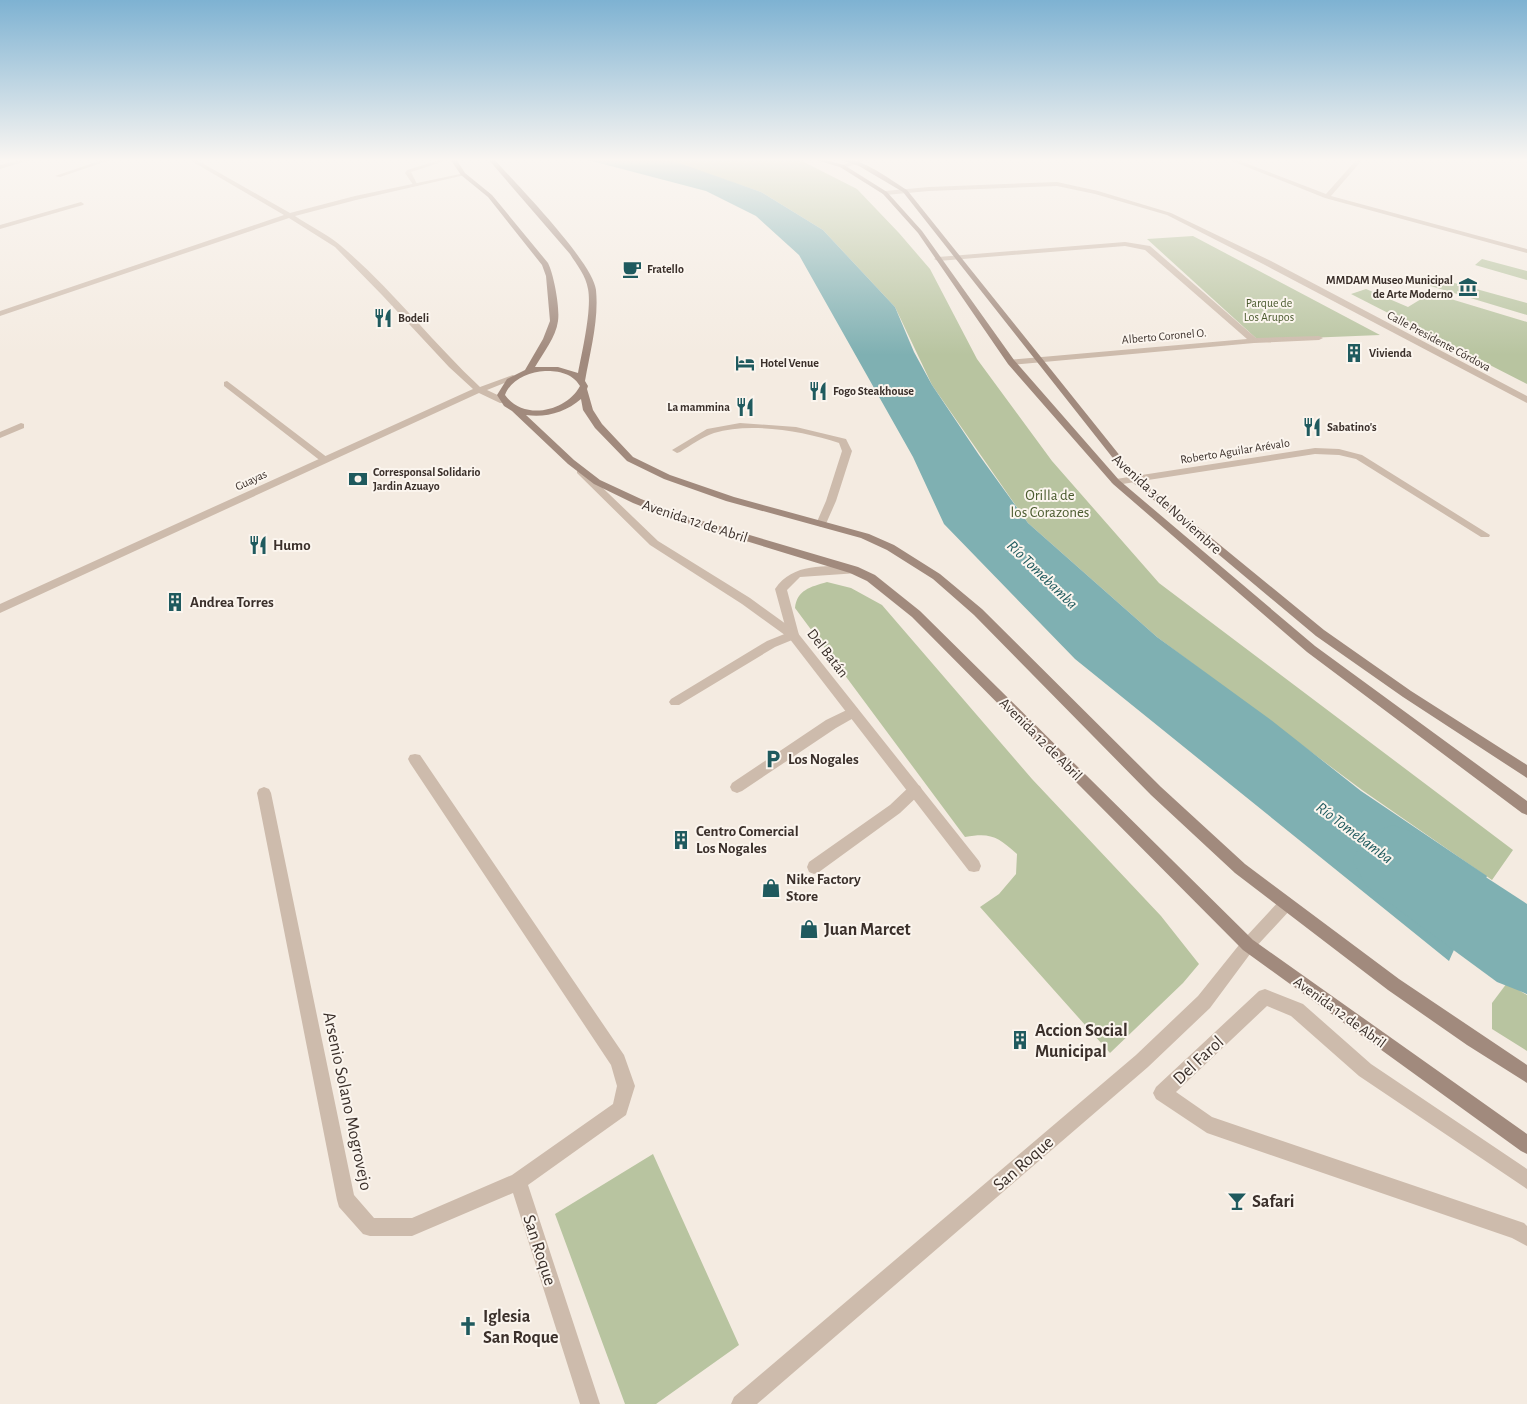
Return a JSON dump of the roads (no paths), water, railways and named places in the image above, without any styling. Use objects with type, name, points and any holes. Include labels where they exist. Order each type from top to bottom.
[{"type":"main road","points":[[513,225],[545,265],[550,276],[554,321],[547,339],[529,371]]},
{"type":"main road","name":"Avenida 12 de Abril","points":[[548,225],[573,254],[584,271],[592,289],[590,326],[582,385],[588,410],[598,426],[630,459],[667,478],[730,500],[865,536],[884,543],[907,556],[968,602],[1167,801],[1231,861],[1383,978],[1527,1075]]},
{"type":"main road","name":"Avenida 3 de Noviembre","points":[[913,225],[1011,362],[1116,482],[1311,649],[1527,809]]},
{"type":"main road","name":"Avenida 3 de Noviembre","points":[[933,225],[1134,480],[1320,633],[1406,694],[1527,772]]},
{"type":"main road","points":[[503,400],[501,395],[502,389],[513,378],[529,371],[564,370],[577,376],[582,385],[575,401],[558,410],[536,413],[516,410]]},
{"type":"main road","name":"Avenida 12 de Abril","points":[[503,400],[571,462],[598,482],[637,501],[678,518],[854,570],[870,578],[916,614],[1248,945],[1527,1145]]},
{"type":"street","points":[[0,314],[263,225]]},
{"type":"street","points":[[302,225],[337,246],[385,293],[452,365],[479,390],[503,400]]},
{"type":"street","name":"Calle Presidente Córdova","points":[[1190,225],[1268,263],[1527,400]]},
{"type":"street","points":[[1429,225],[1527,251]]},
{"type":"street","points":[[938,259],[1126,244],[1147,248],[1254,341]]},
{"type":"street","name":"Alberto Coronel O.","points":[[1011,362],[1254,341],[1319,338]]},
{"type":"street","name":"Guayas","points":[[0,609],[479,390],[513,378]]},
{"type":"street","points":[[227,384],[325,460]]},
{"type":"street","points":[[0,435],[21,426]]},
{"type":"street","points":[[677,450],[708,432],[725,427],[744,426],[792,430],[823,434],[843,441],[847,451],[835,492],[821,524]]},
{"type":"street","name":"Roberto Aguilar Arévalo","points":[[1116,482],[1315,451],[1339,452],[1359,457],[1485,535]]},
{"type":"street","name":"Del Batán","points":[[571,462],[654,544],[746,601],[794,635],[974,866]]},
{"type":"street","points":[[676,702],[771,644],[794,635],[781,589],[797,574],[854,570]]},
{"type":"street","points":[[737,787],[831,724],[853,712]]},
{"type":"street","name":"Arsenio Solano Mogrovejo","points":[[264,793],[346,1200],[370,1227],[412,1227],[518,1181],[620,1109],[626,1086],[618,1061],[415,759]]},
{"type":"street","points":[[814,867],[895,809],[914,790]]},
{"type":"street","name":"San Roque","points":[[741,1404],[1142,1061],[1204,1002],[1248,945],[1286,904]]},
{"type":"street","name":"Del Farol","points":[[1527,1180],[1365,1070],[1297,1010],[1265,997],[1162,1093],[1206,1124],[1517,1230],[1527,1237]]},
{"type":"street","name":"San Roque","points":[[518,1181],[590,1404]]},
{"type":"water","points":[[765,225],[814,225],[823,230],[895,307],[914,352],[932,385],[1028,523],[1157,637],[1271,720],[1361,791],[1487,876],[1449,961],[1075,659],[944,524],[913,457],[799,255]]},
{"type":"water","points":[[1527,936],[1527,994],[1511,984]]},
{"type":"waterway","name":"Río Tomebamba","points":[[1393,860],[1527,953]]},
{"type":"place","name":"Fratello","points":[[632,269]]},
{"type":"place","name":"MMDAM Museo Municipal de Arte Moderno","points":[[1468,287]]},
{"type":"place","name":"Bodeli","points":[[383,318]]},
{"type":"place","name":"Vivienda","points":[[1354,353]]},
{"type":"place","name":"Hotel Venue","points":[[745,363]]},
{"type":"place","name":"Fogo Steakhouse","points":[[818,391]]},
{"type":"place","name":"La mammina","points":[[745,407]]},
{"type":"place","name":"Sabatino's","points":[[1312,427]]},
{"type":"place","name":"Corresponsal Solidario Jardin Azuayo","points":[[358,479]]},
{"type":"place","name":"Humo","points":[[258,545]]},
{"type":"place","name":"Andrea Torres","points":[[175,602]]},
{"type":"place","name":"Los Nogales","points":[[773,759]]},
{"type":"place","name":"Centro Comercial Los Nogales","points":[[681,840]]},
{"type":"place","name":"Nike Factory Store","points":[[771,888]]},
{"type":"place","name":"Juan Marcet","points":[[809,929]]},
{"type":"place","name":"Accion Social Municipal","points":[[1020,1040]]},
{"type":"place","name":"Safari","points":[[1237,1201]]},
{"type":"place","name":"Iglesia San Roque","points":[[468,1326]]},
{"type":"park label","name":"Parque de Los Arupos","points":[[1269,310]]},
{"type":"park label","name":"Orilla de los Corazones","points":[[1050,504]]}]
